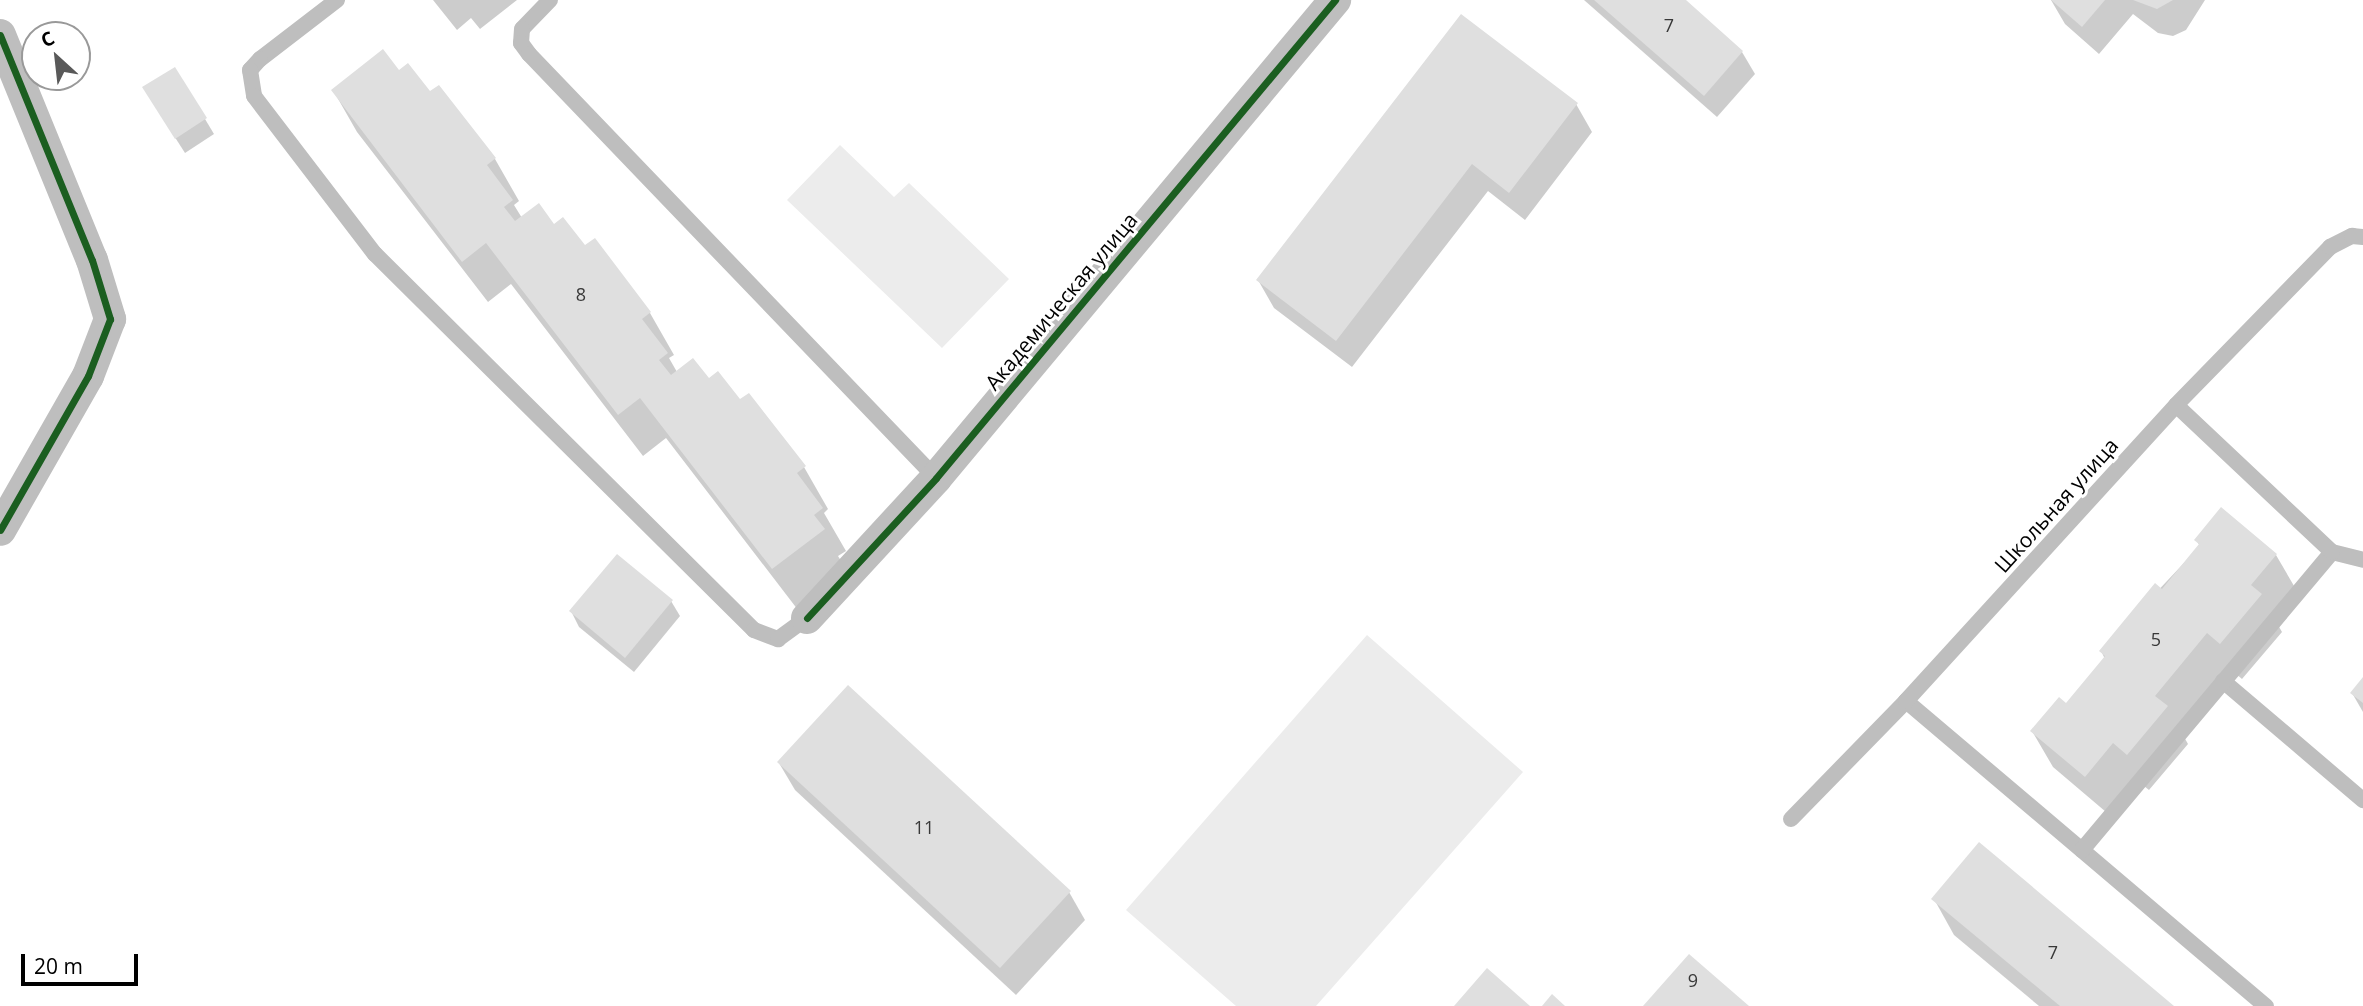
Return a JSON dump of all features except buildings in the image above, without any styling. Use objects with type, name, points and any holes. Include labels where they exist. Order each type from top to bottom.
[{"type":"street","name":"Академическая улица","points":[[807,618],[936,478],[1333,1]]},
{"type":"street","points":[[0,35],[92,260],[110,319],[88,376],[0,530]]},
{"type":"lane","points":[[337,0],[250,70],[249,85],[262,107],[375,254],[754,630],[778,639],[807,618]]},
{"type":"lane","points":[[550,0],[522,29],[521,43],[529,54],[936,478]]},
{"type":"lane","name":"Школьная улица","points":[[1791,819],[1906,701],[2176,405],[2330,247],[2352,236],[2363,237]]},
{"type":"lane","points":[[2176,405],[2332,552],[2363,560]]},
{"type":"lane","points":[[2082,850],[2332,552]]},
{"type":"lane","points":[[2224,681],[2363,800]]},
{"type":"lane","points":[[1906,701],[2266,1006]]},
{"type":"shaded area","points":[[840,145],[894,197],[909,183],[1009,279],[942,348],[787,200]]},
{"type":"shaded area","points":[[1367,635],[1523,772],[1316,1006],[1236,1006],[1126,910]]},
{"type":"cycle path","points":[[807,618],[936,478],[1335,0]]},
{"type":"cycle path","points":[[0,35],[92,260],[110,319],[88,376],[0,530]]}]
